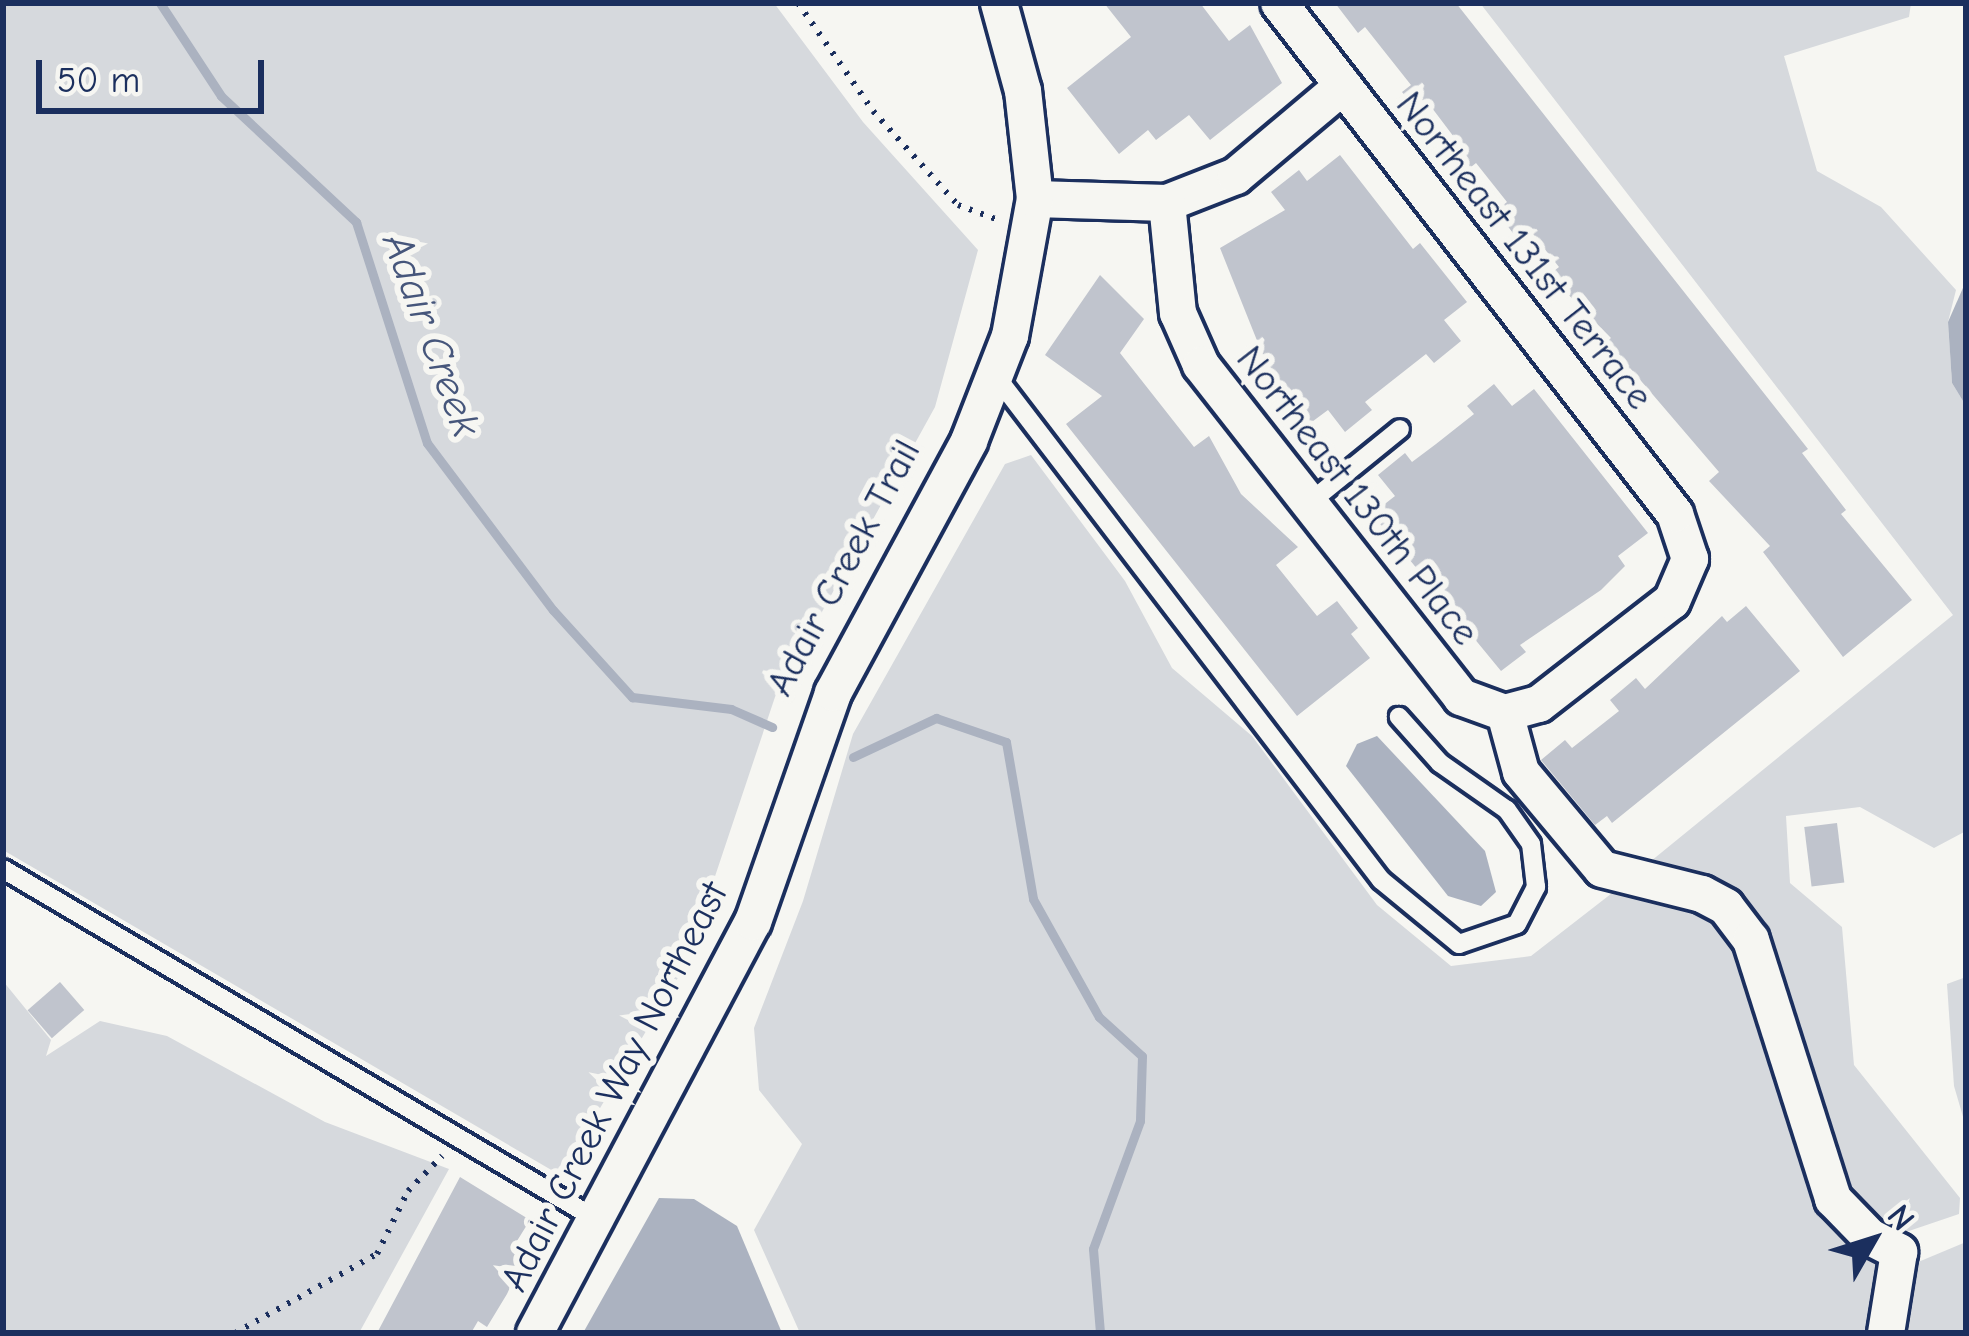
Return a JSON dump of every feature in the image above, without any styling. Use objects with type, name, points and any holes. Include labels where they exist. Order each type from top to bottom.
[{"type":"street","name":"Adair Creek Way Northeast","points":[[535,1333],[753,922],[832,693],[969,441],[1010,336],[1035,199],[1023,91],[999,3]]},
{"type":"street","name":"Northeast 131st Terrace","points":[[1279,3],[1675,514],[1690,559],[1672,601],[1539,704],[1504,713]]},
{"type":"street","points":[[1035,199],[1167,203],[1236,176],[1343,86]]},
{"type":"street","name":"Northeast 130th Place","points":[[1167,203],[1178,313],[1201,365],[1461,697],[1504,713]]},
{"type":"street","points":[[1504,713],[1521,772],[1602,869],[1702,894],[1726,907],[1751,940],[1833,1199],[1870,1237],[1899,1252],[1886,1333]]},
{"type":"lane","points":[[995,375],[1381,880],[1459,944],[1517,924],[1536,886],[1531,844],[1507,810],[1440,763],[1399,717]]},
{"type":"lane","points":[[1309,503],[1400,429]]},
{"type":"lane","points":[[3,869],[596,1220]]},
{"type":"path","points":[[798,3],[874,111],[958,206],[1004,222],[1001,240]]},
{"type":"path","points":[[235,1333],[377,1254],[408,1191],[454,1137]]},
{"type":"shaded area","points":[[3,3],[774,3],[863,122],[978,250],[935,407],[775,697],[685,966],[560,1175],[3,850]]},
{"type":"shaded area","points":[[1480,3],[1911,3],[1909,17],[1784,56],[1817,171],[1881,207],[1956,290],[1948,322],[1952,383],[1966,406],[1966,831],[1934,848],[1860,807],[1786,816],[1790,883],[1842,927],[1854,1065],[1960,1198],[1959,1214],[1903,1233],[1867,1208],[1833,1159],[1780,970],[1754,919],[1640,870],[1953,615]]},
{"type":"shaded area","points":[[1966,281],[1966,406],[1952,383],[1948,322]]},
{"type":"shaded area","points":[[1031,455],[1125,581],[1172,668],[1252,736],[1377,905],[1451,966],[1531,956],[1616,890],[1691,905],[1725,929],[1764,1017],[1799,1158],[1822,1200],[1882,1264],[1872,1333],[800,1333],[754,1230],[802,1144],[759,1090],[754,1028],[803,901],[853,734],[1005,464]]},
{"type":"shaded area","points":[[1377,736],[1485,851],[1496,892],[1481,906],[1448,896],[1346,766],[1357,744]]},
{"type":"shaded area","points":[[1966,977],[1966,1127],[1954,1086],[1947,984]]},
{"type":"shaded area","points":[[3,981],[51,1040],[46,1056],[100,1021],[167,1036],[325,1122],[449,1169],[359,1333],[3,1333]]},
{"type":"shaded area","points":[[659,1198],[694,1199],[737,1226],[782,1333],[583,1333]]},
{"type":"shaded area","points":[[1966,1242],[1966,1333],[1905,1333],[1911,1265]]},
{"type":"building","points":[[1104,3],[1200,3],[1229,41],[1250,25],[1282,83],[1210,140],[1189,115],[1156,140],[1148,130],[1119,154],[1067,88],[1131,37]]},
{"type":"building","points":[[1335,3],[1456,3],[1808,449],[1802,453],[1846,510],[1841,514],[1912,600],[1843,657],[1763,552],[1770,546],[1709,481],[1719,472],[1630,368],[1622,374],[1600,347],[1611,338],[1549,275],[1559,267],[1528,228],[1516,237],[1496,211],[1507,202],[1476,163],[1466,171],[1452,152],[1460,145],[1432,108],[1421,116],[1402,92],[1411,85],[1365,27],[1358,33]]},
{"type":"building","points":[[1340,155],[1413,249],[1420,243],[1467,302],[1444,320],[1461,341],[1434,363],[1426,354],[1365,402],[1372,410],[1345,432],[1328,410],[1305,427],[1259,368],[1266,363],[1220,248],[1285,210],[1271,192],[1299,170],[1307,181]]},
{"type":"building","points":[[1100,275],[1144,319],[1120,353],[1194,447],[1209,436],[1241,494],[1298,547],[1276,565],[1317,616],[1337,601],[1358,628],[1351,634],[1370,658],[1297,716],[1066,424],[1102,396],[1045,355]]},
{"type":"building","points":[[1494,384],[1512,406],[1534,389],[1648,533],[1618,556],[1625,566],[1601,590],[1520,645],[1526,652],[1501,671],[1372,514],[1395,496],[1378,475],[1405,453],[1412,462],[1436,444],[1474,414],[1467,406]]},
{"type":"building","points":[[1746,606],[1800,671],[1612,823],[1607,816],[1595,825],[1541,760],[1565,740],[1572,748],[1619,711],[1610,700],[1636,678],[1645,689],[1722,616],[1727,622]]},
{"type":"building","points":[[1837,823],[1844,883],[1812,887],[1804,827]]},
{"type":"building","points":[[60,982],[84,1010],[52,1038],[28,1010]]},
{"type":"building","points":[[460,1177],[530,1220],[512,1249],[524,1257],[507,1294],[487,1327],[478,1321],[471,1333],[377,1333]]},
{"type":"waterway","name":"Adair Creek","points":[[160,3],[221,96],[356,222],[427,443],[553,610],[632,697],[731,709],[772,727]]},
{"type":"waterway","name":"Adair Creek","points":[[853,757],[936,718],[1006,742],[1033,899],[1099,1017],[1142,1056],[1140,1121],[1093,1249],[1100,1333]]}]
